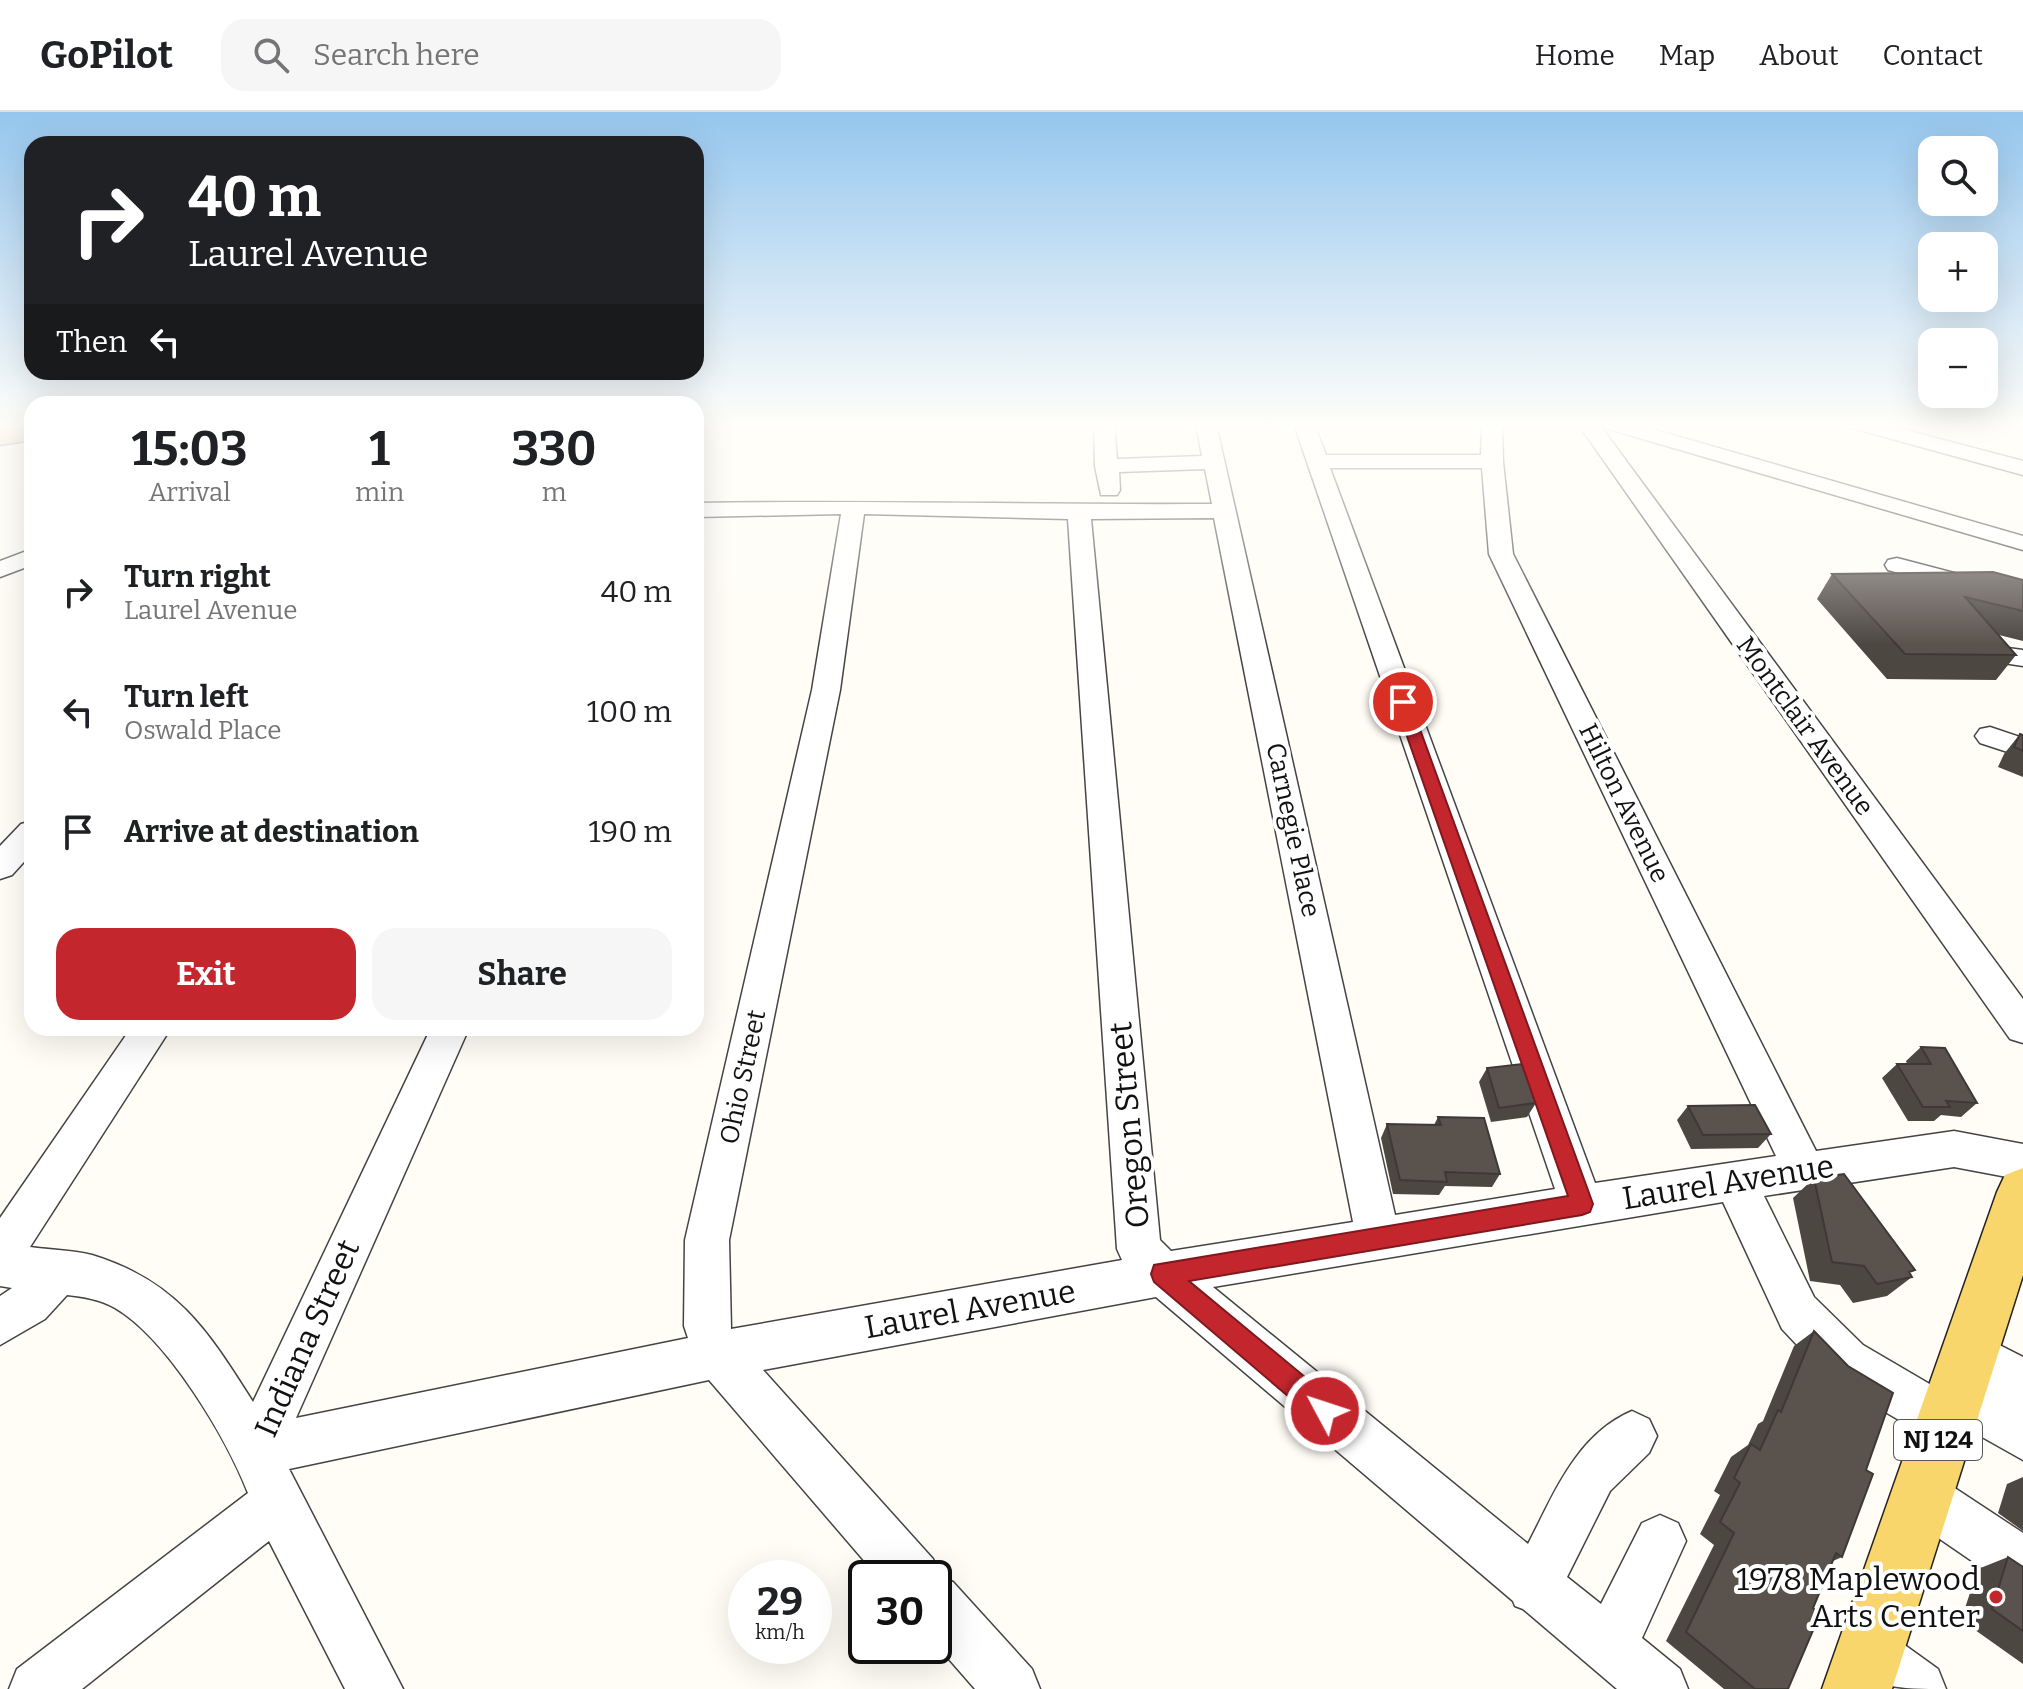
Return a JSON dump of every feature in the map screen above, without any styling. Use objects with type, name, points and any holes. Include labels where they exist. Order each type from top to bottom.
[{"type":"main road","name":"NJ 124","points":[[1862,1671],[2023,1192]]},
{"type":"street","name":"Oregon Street","points":[[1098,498],[1095,511],[1139,1249],[1163,1274],[1534,1587],[1660,1689]]},
{"type":"street","name":"Carnegie Place","points":[[1223,498],[1378,1237]]},
{"type":"street","points":[[1330,498],[1582,1204]]},
{"type":"street","name":"Hilton Avenue","points":[[1495,498],[1501,554],[1804,1170]]},
{"type":"street","name":"Montclair Avenue","points":[[1641,498],[2023,1028]]},
{"type":"street","points":[[1866,498],[2023,543]]},
{"type":"street","points":[[704,510],[854,507],[1226,511]]},
{"type":"street","name":"Ohio Street","points":[[854,507],[826,690],[707,1240],[707,1326],[718,1355],[898,1560]]},
{"type":"street","points":[[2,568],[24,559]]},
{"type":"street","points":[[1897,565],[2023,599]]},
{"type":"street","points":[[1990,736],[2023,748]]},
{"type":"street","points":[[0,867],[24,841]]},
{"type":"street","points":[[0,1255],[147,1036]]},
{"type":"street","name":"Indiana Street","points":[[375,1689],[277,1502],[256,1451],[446,1036]]},
{"type":"street","name":"Laurel Avenue","points":[[256,1451],[718,1355],[1378,1237],[1954,1149],[2023,1162]]},
{"type":"street","points":[[1735,1182],[1798,1313],[1846,1362],[1956,1388],[2023,1384]]},
{"type":"street","points":[[0,1265],[89,1276],[129,1291],[153,1308],[197,1356],[256,1451]]},
{"type":"street","points":[[0,1322],[29,1303],[59,1271]]},
{"type":"street","points":[[1956,1388],[2023,1435]]},
{"type":"street","points":[[1534,1587],[1592,1473],[1632,1436]]},
{"type":"street","points":[[1920,1495],[2023,1564]]},
{"type":"street","points":[[37,1689],[277,1502]]},
{"type":"street","points":[[1609,1647],[1660,1541]]},
{"type":"street","points":[[952,1621],[1012,1689]]},
{"type":"street","points":[[1862,1671],[1918,1689]]},
{"type":"building","points":[[1993,572],[2023,580],[2023,611],[1965,597],[2016,655],[1905,654],[1832,574]]},
{"type":"building","points":[[2020,734],[2023,735],[2023,751],[2014,747]]},
{"type":"building","points":[[1921,1047],[1945,1048],[1977,1103],[1946,1101],[1950,1107],[1923,1107],[1897,1064],[1931,1064]]},
{"type":"building","points":[[1522,1064],[1536,1103],[1499,1108],[1487,1068]]},
{"type":"building","points":[[1755,1105],[1771,1134],[1703,1135],[1688,1106]]},
{"type":"building","points":[[1438,1117],[1484,1118],[1500,1174],[1445,1172],[1447,1182],[1400,1180],[1387,1124],[1441,1125]]},
{"type":"building","points":[[1844,1174],[1915,1270],[1909,1272],[1912,1277],[1877,1284],[1864,1266],[1832,1262],[1814,1178]]},
{"type":"building","points":[[1814,1331],[1848,1366],[1893,1393],[1866,1470],[1873,1474],[1842,1557],[1836,1553],[1813,1608],[1820,1614],[1788,1689],[1755,1689],[1686,1632],[1734,1533],[1720,1522],[1740,1483],[1734,1478],[1751,1444],[1760,1450],[1778,1410],[1781,1412]]},
{"type":"building","points":[[2008,1557],[2023,1567],[2023,1631],[1992,1609]]},
{"type":"place","name":"1978 Maplewood Arts Center","points":[[1996,1597]]},
{"type":"route","points":[[1325,1411],[1163,1274],[1582,1204],[1403,702]]}]
